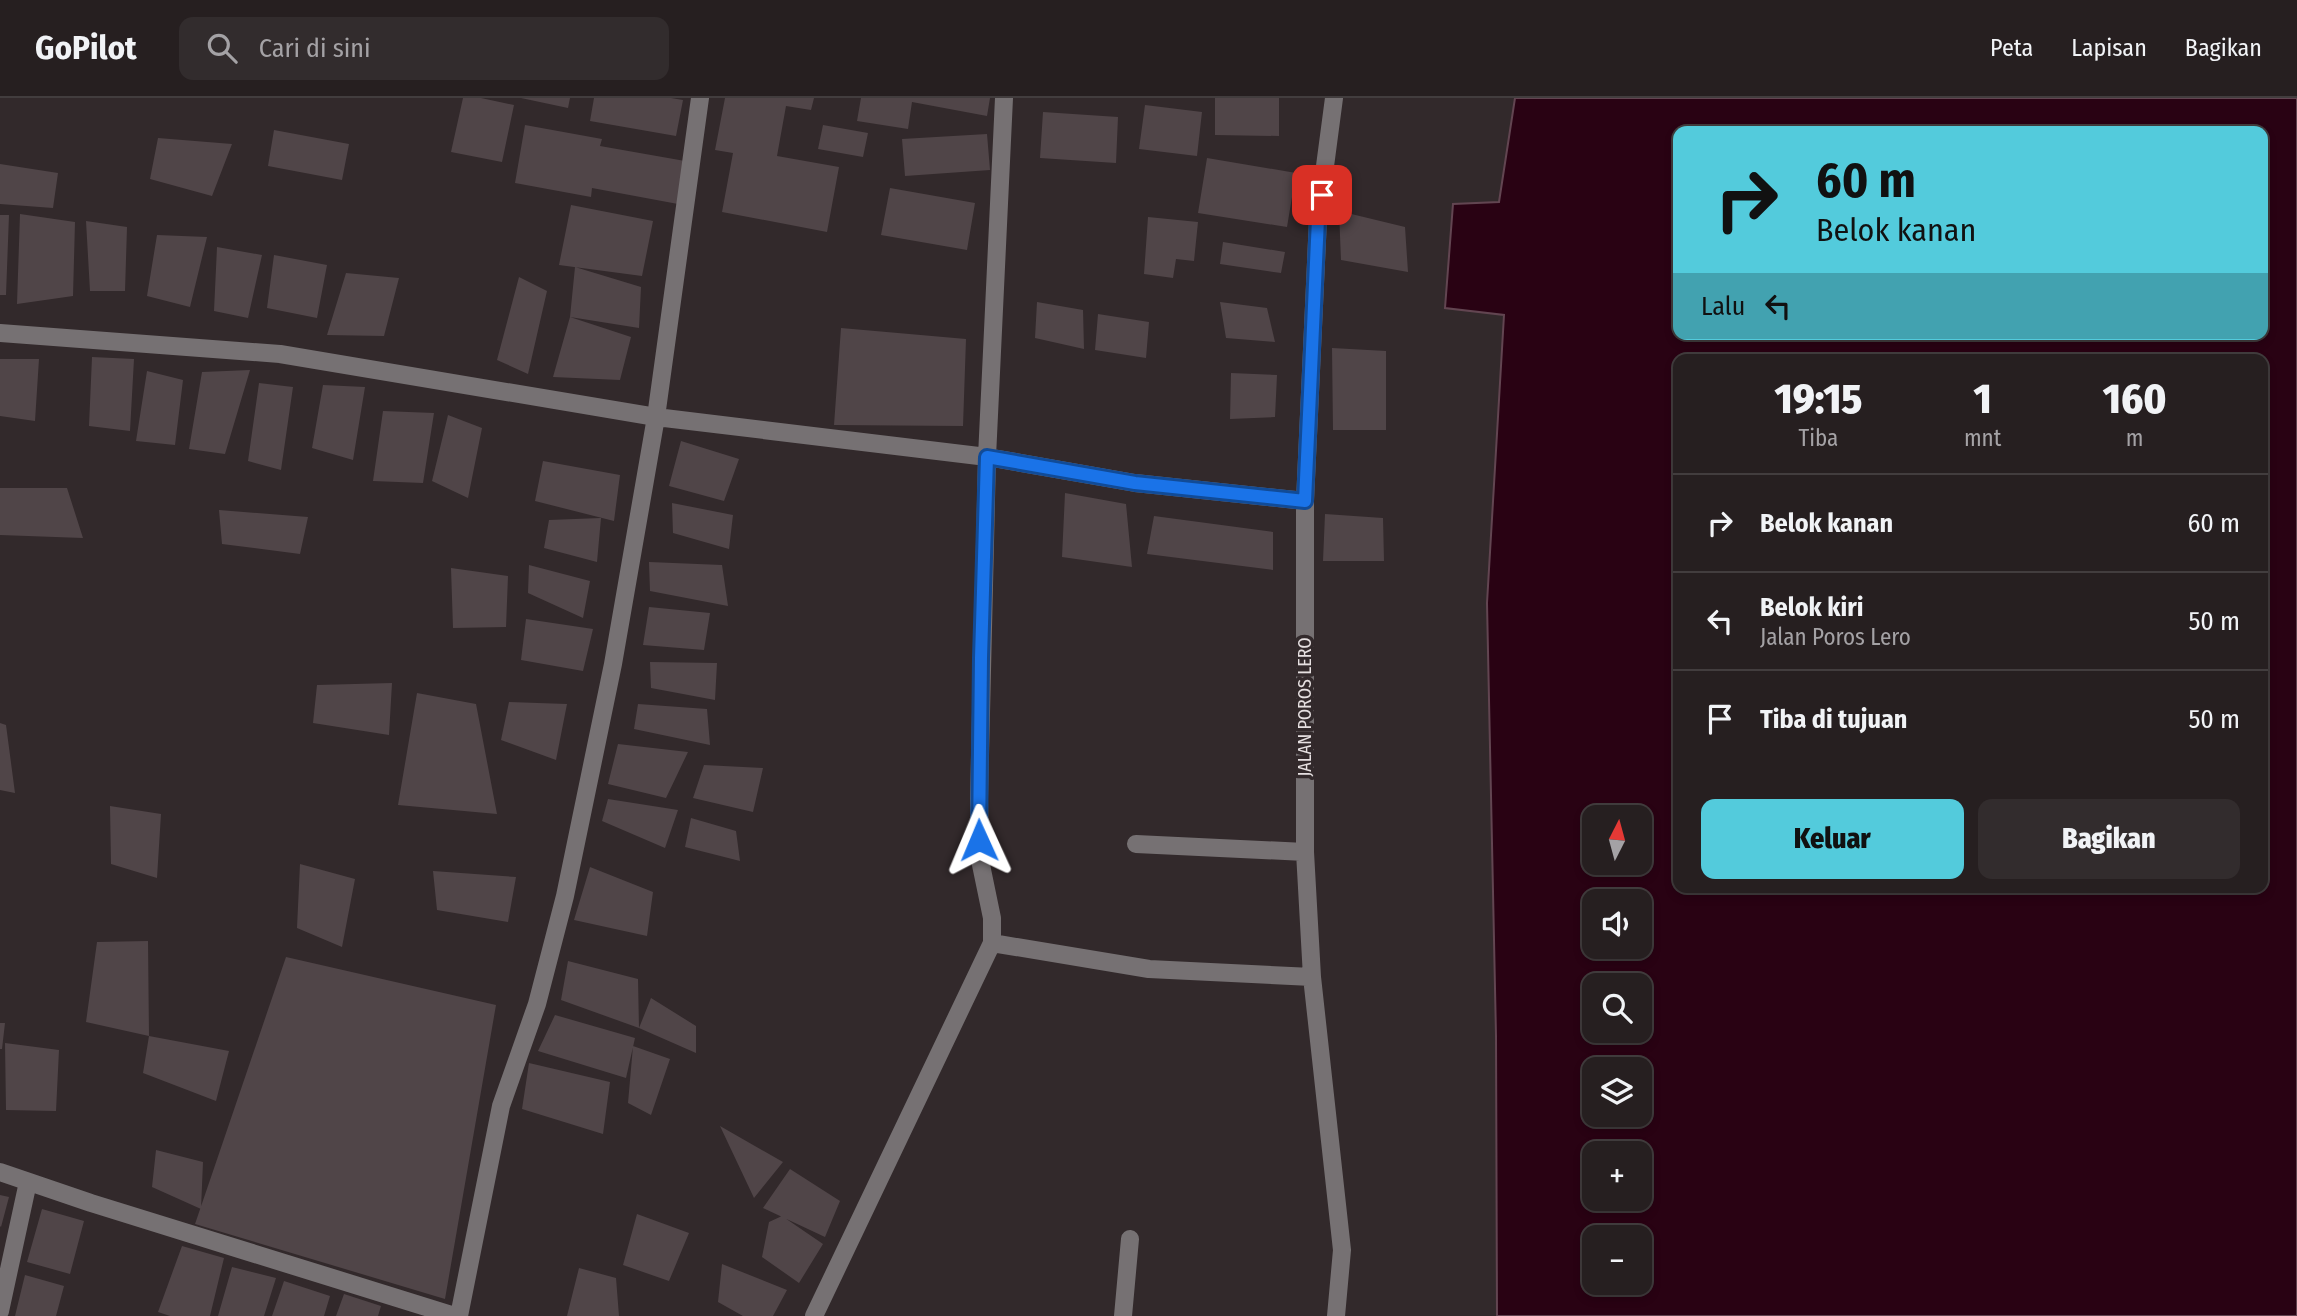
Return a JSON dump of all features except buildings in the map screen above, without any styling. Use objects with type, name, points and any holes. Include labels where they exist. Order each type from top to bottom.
[{"type":"street","points":[[0,1172],[91,1203],[457,1316],[501,1106],[537,1004],[565,896],[613,664],[656,417],[700,98]]},
{"type":"street","points":[[814,1316],[992,943],[992,918],[980,860],[979,799],[987,457],[1004,98]]},
{"type":"street","name":"JALAN POROS LERO","points":[[1334,98],[1318,219],[1305,501],[1305,852],[1312,977],[1342,1250],[1336,1316]]},
{"type":"street","points":[[0,333],[280,354],[656,417],[987,457],[1135,483],[1305,501]]},
{"type":"street","points":[[1136,844],[1305,852]]},
{"type":"street","points":[[992,943],[1149,968],[1312,977]]},
{"type":"street","points":[[0,1311],[28,1182]]},
{"type":"street","points":[[1123,1316],[1130,1239]]},
{"type":"shaded area","points":[[1515,98],[2297,98],[2297,1316],[1497,1316],[1496,1036],[1487,603],[1504,315],[1445,308],[1453,204],[1499,202]]},
{"type":"route","points":[[979,840],[987,457],[1135,483],[1305,501],[1318,219],[1322,195]]}]
